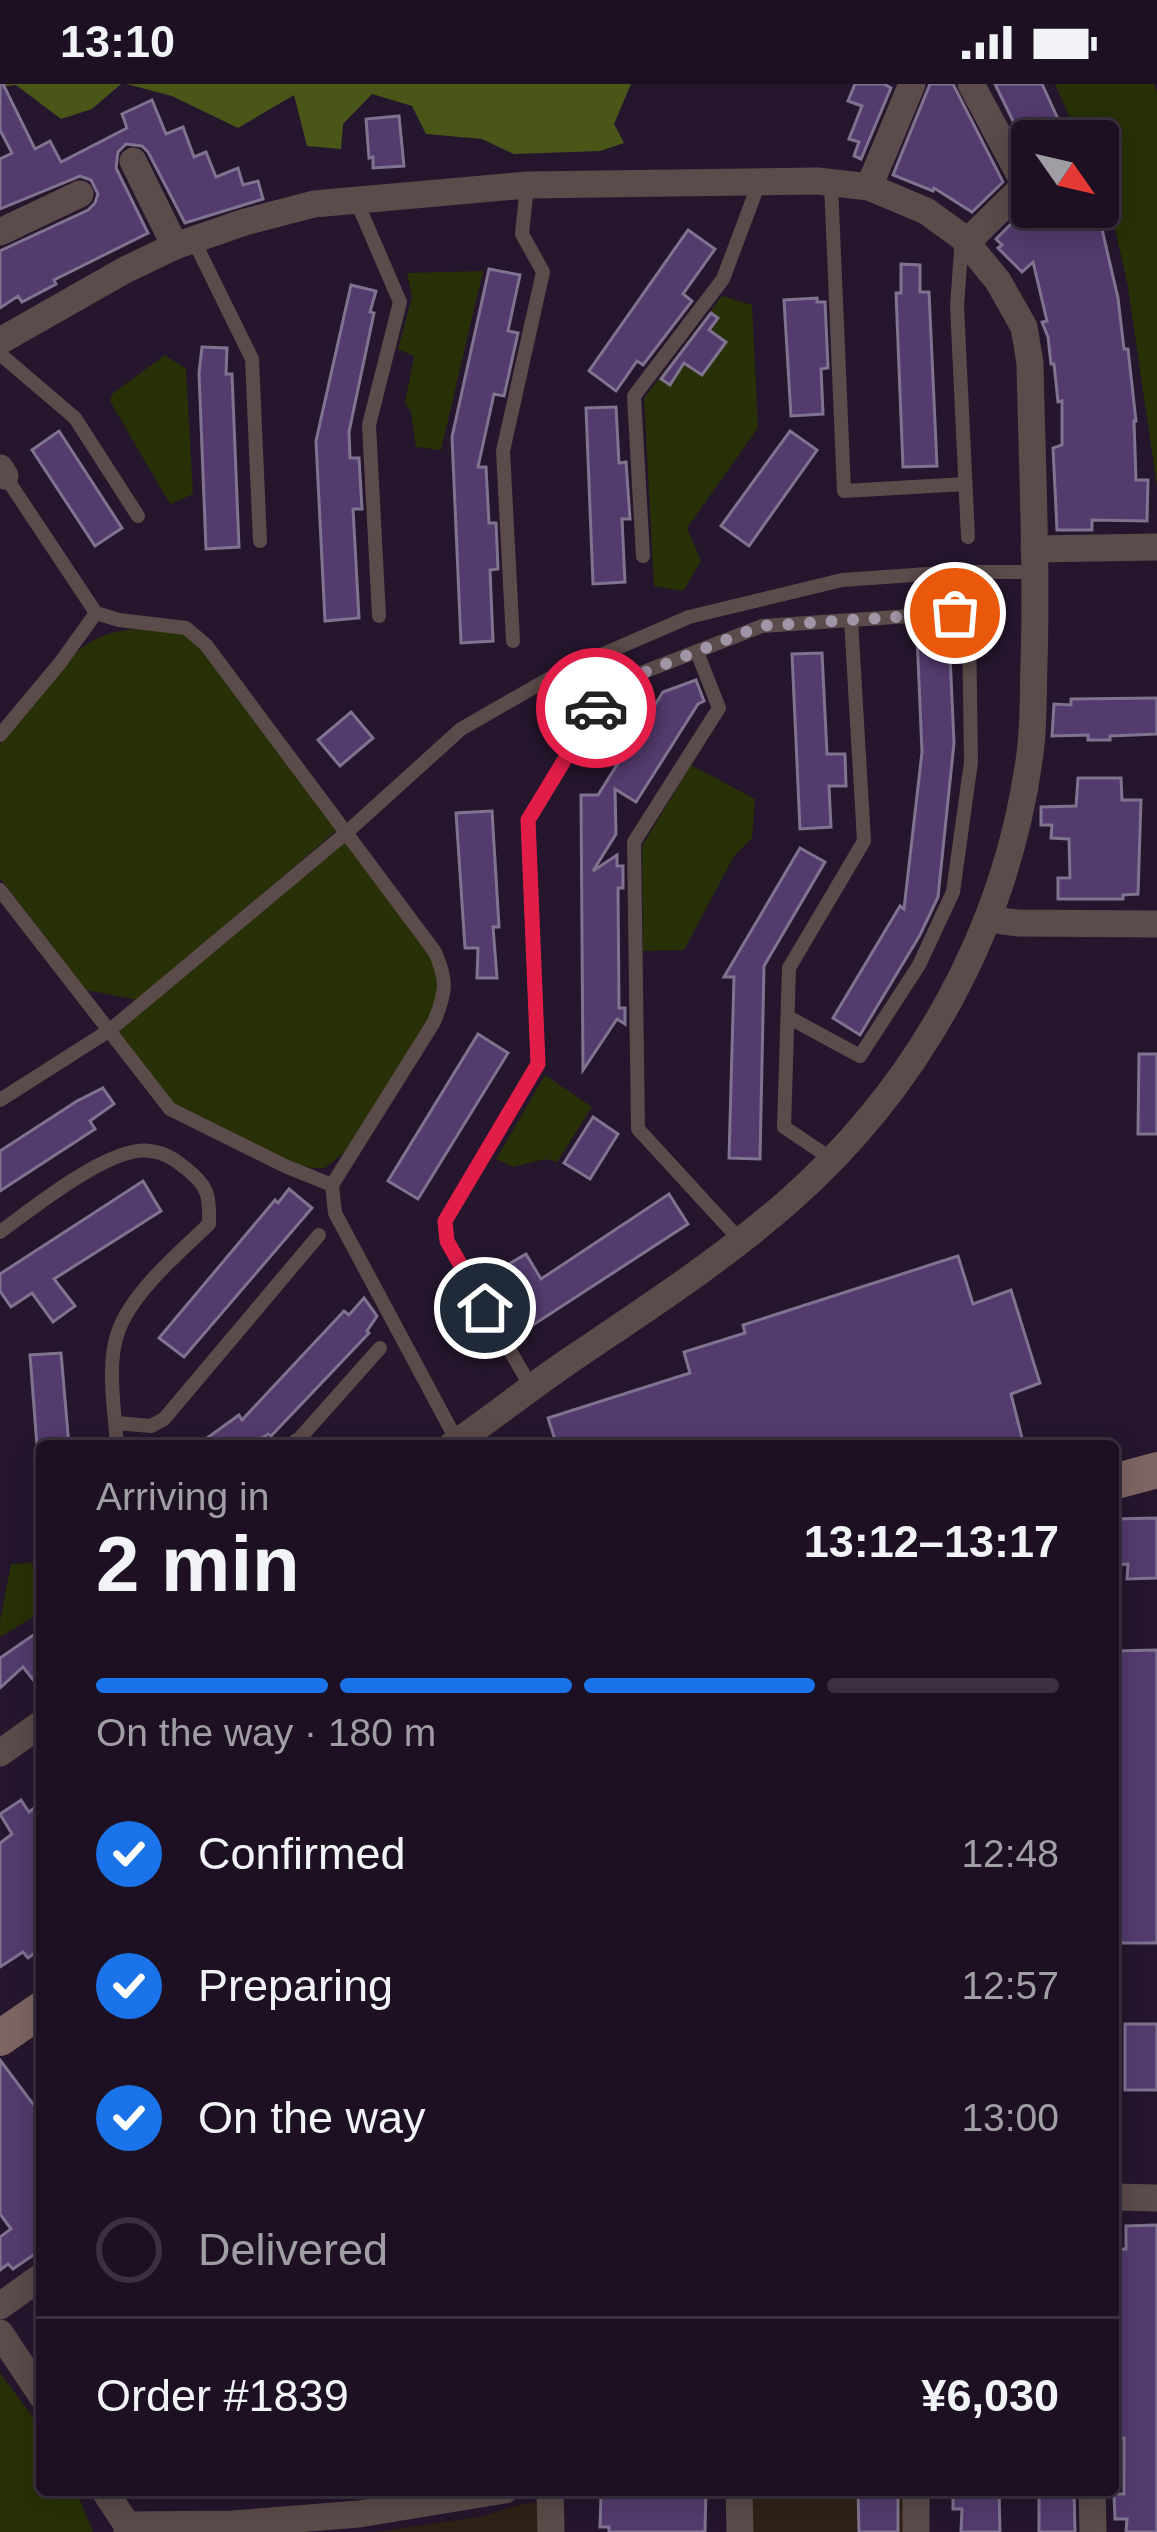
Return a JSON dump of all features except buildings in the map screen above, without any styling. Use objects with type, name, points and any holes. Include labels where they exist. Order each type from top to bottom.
[{"type":"street","points":[[869,187],[912,84]]},
{"type":"street","points":[[964,240],[1025,185],[971,84]]},
{"type":"street","points":[[134,160],[184,242]]},
{"type":"street","points":[[0,341],[124,270],[184,242],[314,204],[527,185],[760,181],[869,187],[926,211],[964,240],[998,280],[1024,326],[1030,362],[1034,560],[1031,747],[1022,811],[988,919],[960,984],[881,1107],[833,1160],[740,1240],[462,1440]]},
{"type":"street","points":[[0,232],[80,194]]},
{"type":"street","points":[[1034,560],[1157,547]]},
{"type":"street","points":[[988,919],[1157,924]]},
{"type":"street","points":[[1119,1480],[1157,1470]]},
{"type":"street","points":[[0,1753],[36,1727]]},
{"type":"street","points":[[0,2038],[36,2013]]},
{"type":"street","points":[[1119,2197],[1157,2198]]},
{"type":"street","points":[[0,2306],[36,2280]]},
{"type":"street","points":[[0,2333],[36,2387]]},
{"type":"street","points":[[108,2496],[127,2528],[359,2514],[468,2496]]},
{"type":"street","points":[[346,2496],[359,2514]]},
{"type":"street","points":[[550,2496],[551,2532]]},
{"type":"street","points":[[740,2496],[740,2532]]},
{"type":"street","points":[[916,2496],[916,2532]]},
{"type":"street","points":[[1092,2496],[1093,2532]]},
{"type":"lane","points":[[643,556],[634,396],[723,279],[760,181]]},
{"type":"lane","points":[[831,183],[844,491],[965,484]]},
{"type":"lane","points":[[513,641],[502,451],[543,272],[522,234],[527,185]]},
{"type":"lane","points":[[356,200],[400,302],[369,425],[379,616]]},
{"type":"lane","points":[[964,240],[957,306],[968,537]]},
{"type":"lane","points":[[184,242],[252,359],[260,541]]},
{"type":"lane","points":[[0,355],[75,418],[137,516]]},
{"type":"lane","points":[[2,472],[96,613],[187,628],[206,645],[435,952],[446,977],[434,1022],[332,1185],[335,1213],[453,1440]]},
{"type":"lane","points":[[0,1100],[110,1030],[346,833],[461,729],[557,674],[688,617],[842,580],[956,572],[1034,560]]},
{"type":"lane","points":[[0,735],[96,613]]},
{"type":"lane","points":[[531,1387],[447,1241],[445,1221],[538,1064],[528,820],[610,686],[761,626],[955,613],[969,625],[971,762],[953,892],[919,965],[860,1056],[788,1018]]},
{"type":"lane","points":[[833,1160],[784,1127],[789,968],[864,842],[851,620]]},
{"type":"lane","points":[[697,652],[718,708],[634,842],[638,1129],[740,1240]]},
{"type":"lane","points":[[0,890],[170,1108],[332,1185]]},
{"type":"lane","points":[[0,1232],[76,1178],[122,1155],[147,1150],[175,1159],[199,1178],[210,1197],[209,1224],[135,1302],[118,1333],[113,1364],[117,1440]]},
{"type":"lane","points":[[116,1423],[151,1426],[164,1419],[319,1235]]},
{"type":"lane","points":[[297,1440],[380,1348]]},
{"type":"shaded area","points":[[748,2496],[904,2496],[904,2532],[749,2532]]},
{"type":"shaded area","points":[[530,2502],[541,2504],[541,2532],[375,2532],[479,2517]]},
{"type":"green space","points":[[0,84],[121,84],[92,109],[61,119],[16,85]]},
{"type":"green space","points":[[126,84],[631,84],[614,124],[624,143],[600,151],[514,154],[482,139],[426,134],[412,106],[372,94],[343,124],[341,149],[307,146],[294,95],[238,128],[172,96]]},
{"type":"green space","points":[[1055,84],[1154,84],[1157,487],[1115,228],[1119,228],[1119,120],[1071,120]]},
{"type":"green space","points":[[483,271],[441,450],[416,447],[411,412],[405,403],[414,356],[398,349],[412,297],[407,273]]},
{"type":"green space","points":[[722,296],[752,305],[758,428],[687,528],[701,561],[683,591],[654,586],[644,398]]},
{"type":"green space","points":[[165,355],[186,369],[193,494],[170,504],[110,401],[112,394]]},
{"type":"green space","points":[[160,628],[202,647],[338,829],[139,1000],[86,990],[0,878],[0,744],[79,650],[108,634]]},
{"type":"green space","points":[[691,765],[755,799],[752,838],[734,856],[684,950],[643,951],[642,846]]},
{"type":"green space","points":[[345,839],[430,954],[441,978],[430,1018],[346,1151],[325,1168],[311,1168],[173,1104],[118,1031]]},
{"type":"green space","points":[[545,1075],[592,1107],[557,1162],[545,1159],[513,1167],[496,1159]]},
{"type":"green space","points":[[36,1562],[36,1616],[0,1637],[0,1621],[11,1564]]},
{"type":"green space","points":[[0,2373],[36,2421],[36,2496],[78,2496],[93,2532],[0,2532]]},
{"type":"way so far","points":[[596,708],[610,686],[761,626],[955,613]]},
{"type":"route","points":[[485,1308],[447,1241],[445,1221],[538,1064],[528,820],[596,708]]}]
